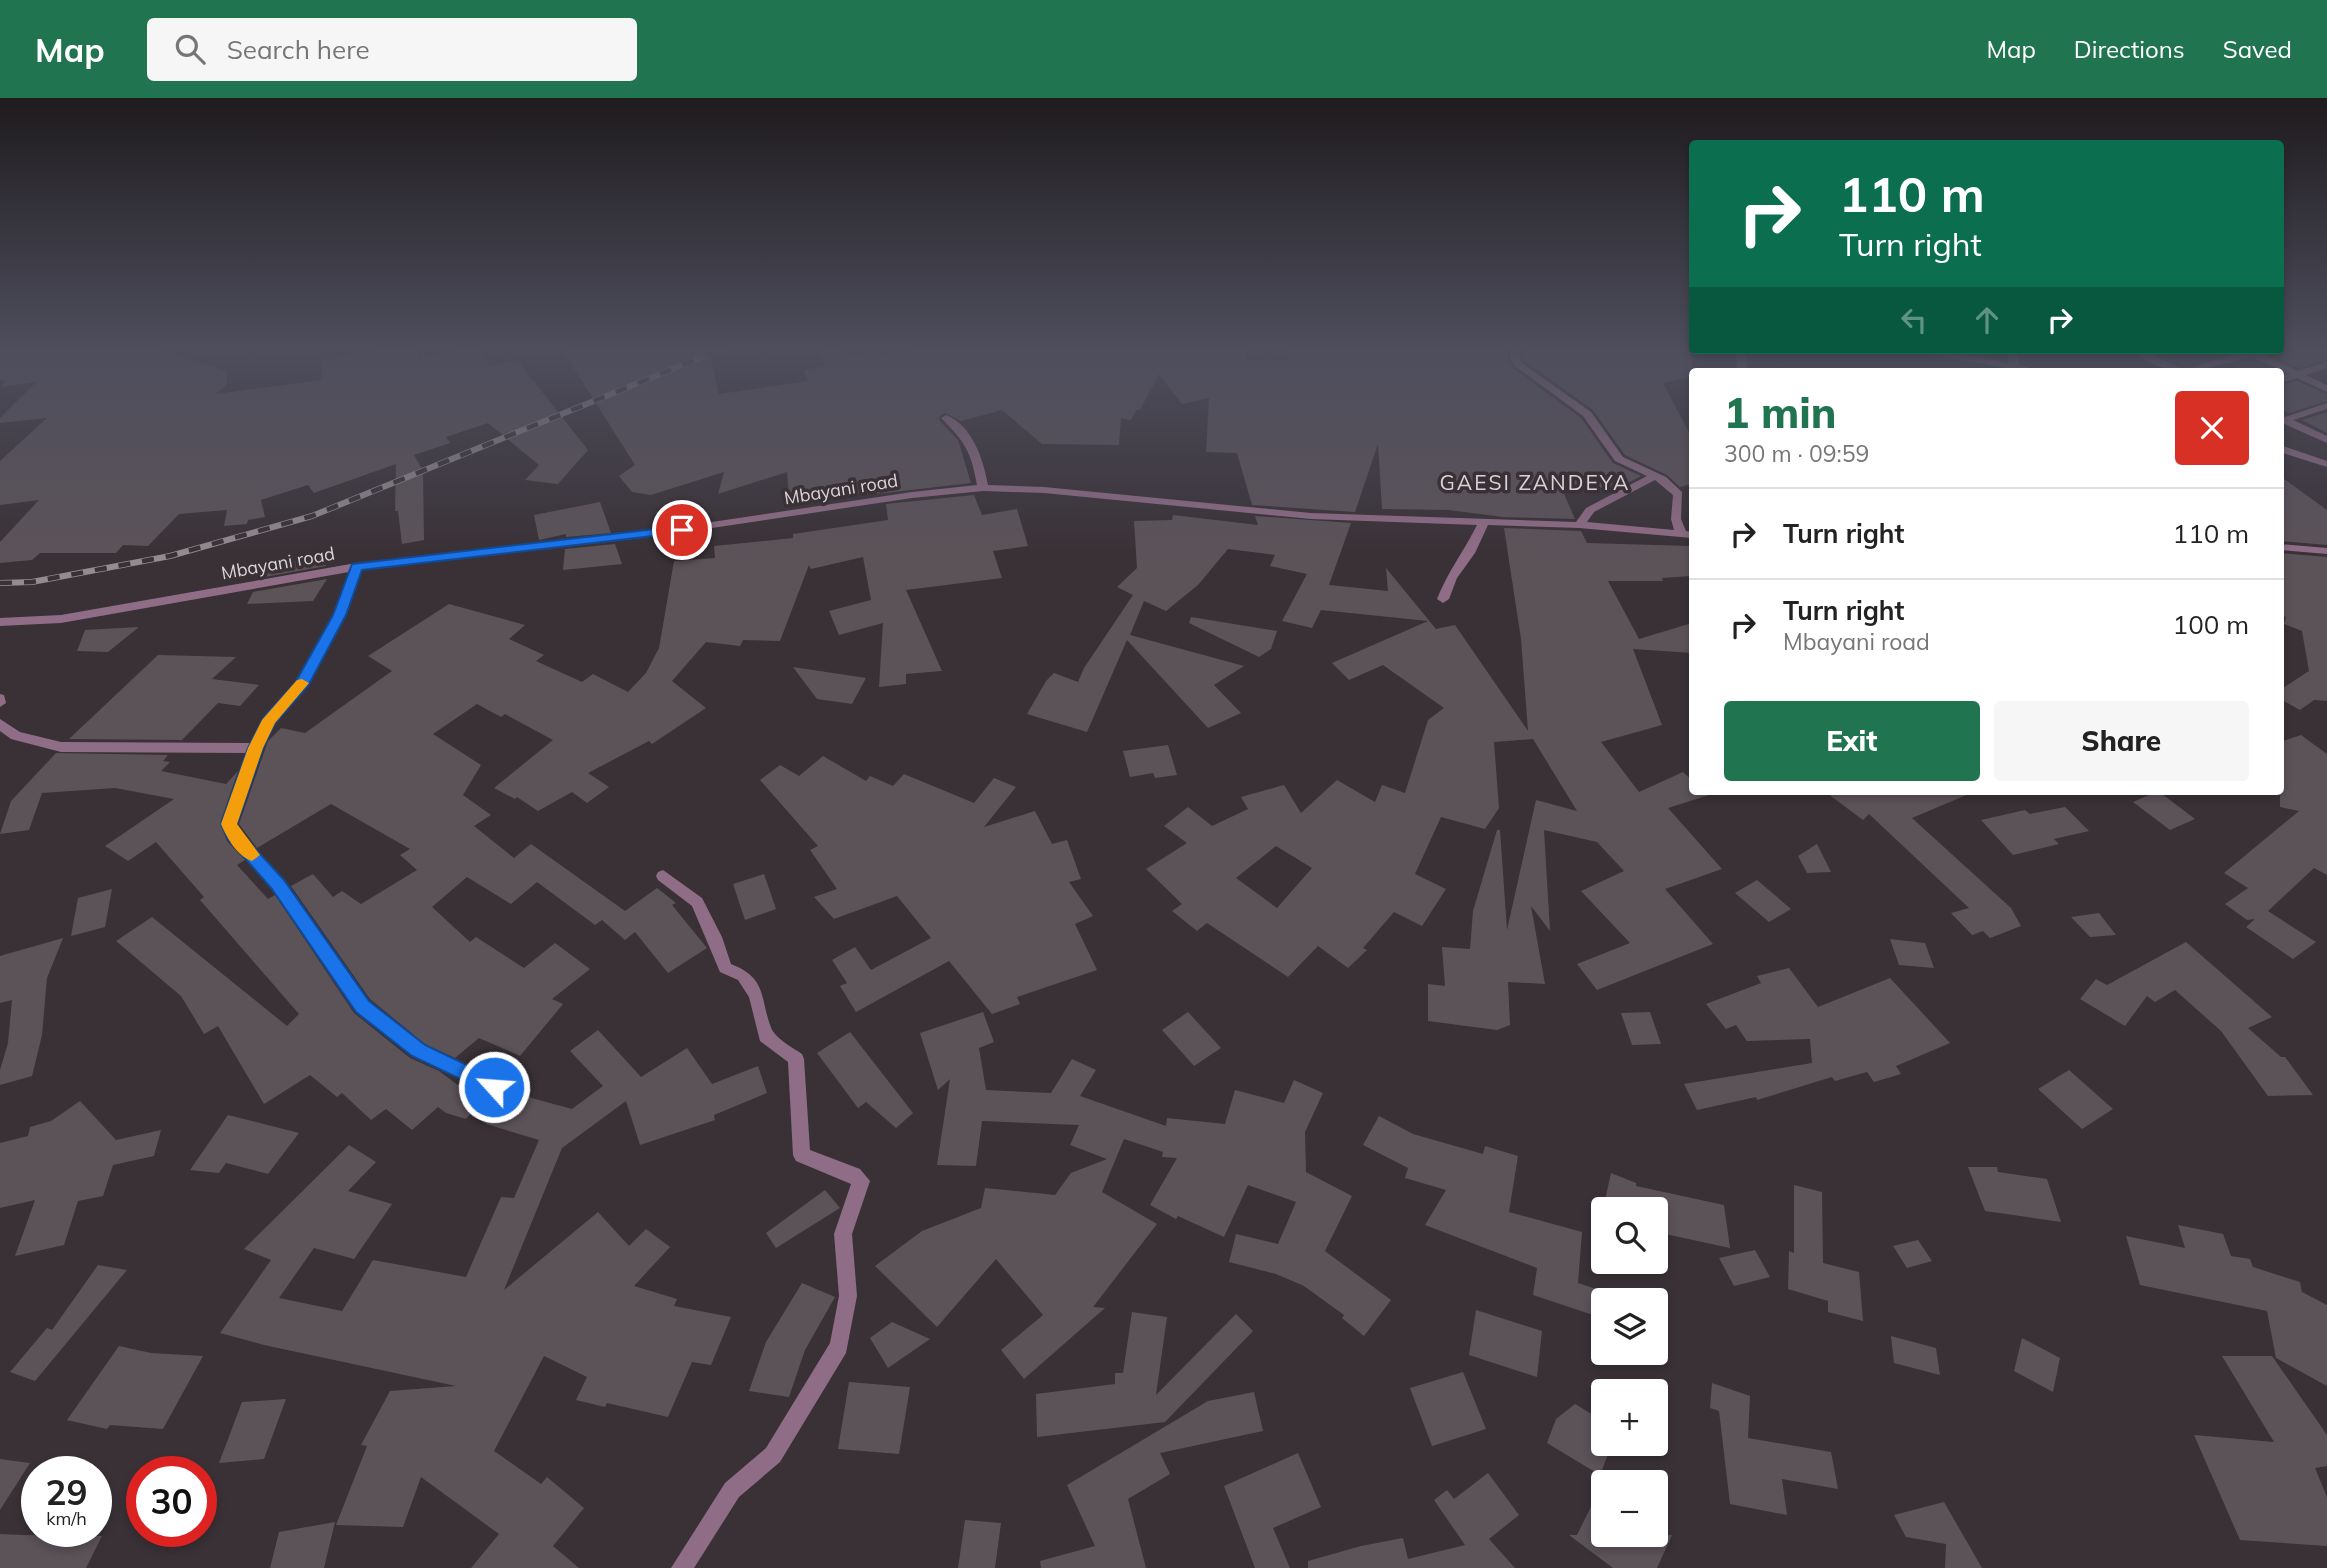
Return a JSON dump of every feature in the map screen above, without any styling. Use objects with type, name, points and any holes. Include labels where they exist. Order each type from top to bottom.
[{"type":"street","points":[[1589,417],[1619,459],[1668,484],[1678,494],[1676,519],[1686,534]]},
{"type":"street","points":[[946,418],[965,433],[979,465],[983,488]]},
{"type":"street","points":[[2284,420],[2327,440]]},
{"type":"street","points":[[2284,449],[2327,464]]},
{"type":"street","points":[[1578,525],[1590,510],[1654,476]]},
{"type":"street","name":"Mbayani road","points":[[1,623],[96,613],[356,567],[658,533],[912,495],[983,488],[1044,491],[1311,516],[1578,525],[1686,534]]},
{"type":"street","points":[[1443,599],[1451,578],[1469,553],[1484,521]]},
{"type":"street","points":[[2284,547],[2327,551]]},
{"type":"street","points":[[356,567],[339,615],[301,686],[269,720],[255,748],[229,824],[234,835],[278,884],[362,1006],[418,1051],[494,1087]]},
{"type":"street","points":[[0,724],[16,736],[61,747],[255,748]]},
{"type":"street","points":[[663,876],[697,902],[714,937],[724,968],[743,975],[756,996],[766,1035],[796,1059],[802,1155],[854,1175],[861,1181],[843,1234],[848,1296],[839,1346],[773,1455],[732,1490],[682,1568]]},
{"type":"building","points":[[562,417],[588,450],[558,484],[525,480],[539,465],[488,423],[446,437],[450,443],[414,455],[423,471],[424,540],[402,544],[398,511],[395,511],[396,464],[314,493],[308,485],[261,500],[265,517],[248,520],[247,524],[224,526],[227,510],[179,514],[148,546],[123,545],[116,553],[40,553],[32,560],[0,563],[0,542],[39,500],[0,505],[0,461],[47,418],[0,423],[0,418]]},
{"type":"building","points":[[604,417],[940,417],[939,420],[958,440],[971,483],[885,493],[789,496],[787,472],[718,494],[724,472],[651,495],[632,492],[619,476],[635,465]]},
{"type":"building","points":[[952,417],[977,417],[961,421]]},
{"type":"building","points":[[1010,417],[1133,417],[1131,420],[1121,418],[1119,445],[1042,444]]},
{"type":"building","points":[[1208,417],[1579,417],[1613,463],[1641,476],[1618,488],[1561,487],[1575,519],[1503,517],[1449,510],[1382,509],[1378,444],[1355,512],[1252,505],[1237,453],[1206,452]]},
{"type":"building","points":[[1598,417],[1681,417],[1689,432],[1689,485],[1680,487],[1667,475],[1625,455]]},
{"type":"building","points":[[2327,417],[2327,433],[2302,420]]},
{"type":"building","points":[[2284,479],[2327,510],[2327,545],[2284,541]]},
{"type":"building","points":[[974,495],[982,515],[1017,509],[1028,546],[993,551],[1002,578],[906,590],[942,671],[906,674],[906,684],[879,687],[883,623],[839,635],[829,611],[871,600],[863,557],[811,569],[809,565],[780,641],[743,640],[740,646],[706,642],[672,681],[706,708],[652,744],[649,741],[588,773],[609,787],[587,803],[572,792],[538,811],[517,797],[515,799],[494,788],[553,740],[505,714],[501,717],[477,704],[433,734],[481,765],[463,795],[491,815],[474,826],[514,858],[531,844],[625,911],[657,888],[676,903],[672,905],[707,948],[668,973],[635,932],[625,940],[602,920],[595,925],[537,882],[511,904],[467,877],[432,907],[470,942],[476,937],[524,968],[555,943],[590,969],[552,999],[563,1004],[520,1056],[479,1038],[455,1058],[425,1044],[370,999],[291,886],[313,874],[333,897],[342,891],[361,904],[417,870],[400,855],[410,849],[331,804],[257,848],[239,824],[268,741],[281,728],[305,733],[392,671],[368,656],[449,604],[525,625],[509,639],[544,655],[536,661],[582,682],[593,674],[628,692],[646,673],[659,648],[674,561],[715,558],[714,546],[793,538],[793,534],[888,520],[886,504]]},
{"type":"building","points":[[600,502],[611,533],[566,537],[566,534],[539,540],[534,515]]},
{"type":"building","points":[[1173,515],[1258,525],[1255,516],[1351,523],[1329,585],[1388,591],[1386,568],[1436,629],[1455,625],[1528,731],[1521,639],[1504,528],[1581,531],[1587,543],[1689,546],[1689,576],[1662,578],[1663,581],[1608,581],[1639,639],[1689,624],[1689,653],[1633,649],[1662,725],[1601,742],[1639,792],[1683,772],[1689,777],[1689,795],[1709,795],[1668,808],[1722,869],[1665,889],[1713,944],[1597,990],[1577,964],[1630,943],[1581,891],[1624,871],[1597,842],[1544,830],[1550,931],[1531,906],[1545,984],[1508,982],[1510,1025],[1497,1030],[1428,1021],[1428,984],[1445,986],[1442,947],[1470,949],[1473,911],[1497,830],[1500,830],[1507,930],[1536,800],[1577,811],[1533,739],[1494,742],[1499,808],[1485,829],[1441,817],[1415,874],[1446,889],[1422,926],[1394,912],[1363,948],[1367,950],[1348,968],[1318,946],[1288,977],[1207,923],[1197,931],[1172,911],[1182,904],[1146,869],[1187,843],[1164,826],[1188,807],[1212,826],[1248,809],[1241,797],[1284,785],[1301,813],[1337,780],[1375,802],[1382,785],[1405,793],[1428,720],[1444,708],[1383,665],[1349,680],[1332,663],[1428,621],[1321,610],[1312,628],[1282,621],[1307,574],[1270,566],[1275,555],[1228,549],[1198,585],[1166,611],[1144,601],[1130,635],[1244,666],[1214,685],[1241,713],[1208,728],[1127,640],[1087,732],[1027,714],[1046,681],[1054,673],[1078,682],[1084,668],[1133,595],[1117,587],[1137,568],[1134,521],[1172,520]],"holes":[[[1276,846],[1312,868],[1277,908],[1236,878]]]},
{"type":"building","points":[[615,544],[622,564],[563,570],[565,549]]},
{"type":"building","points":[[2284,553],[2327,557],[2327,701],[2314,700],[2300,710],[2284,701],[2284,687],[2309,671],[2302,631],[2284,624]]},
{"type":"building","points":[[325,556],[326,566],[259,578],[261,566]]},
{"type":"building","points":[[327,579],[313,601],[247,604],[253,592]]},
{"type":"building","points":[[1191,617],[1277,631],[1271,649],[1259,657],[1189,623]]},
{"type":"building","points":[[139,627],[108,652],[77,651],[85,630]]},
{"type":"building","points":[[158,655],[236,657],[212,679],[259,685],[240,706],[218,703],[182,740],[69,739]]},
{"type":"building","points":[[793,667],[866,678],[852,704],[817,699]]},
{"type":"building","points":[[2301,735],[2327,754],[2327,875],[2314,868],[2268,911],[2316,942],[2293,959],[2246,927],[2255,919],[2247,920],[2225,904],[2248,888],[2224,873],[2299,811],[2280,807],[2280,795],[2284,795],[2284,741]]},
{"type":"building","points":[[1168,745],[1177,775],[1155,778],[1153,773],[1130,777],[1123,751]]},
{"type":"building","points":[[56,753],[168,755],[163,761],[170,762],[161,771],[226,784],[238,771],[220,823],[227,841],[245,860],[237,865],[268,899],[275,895],[354,1013],[410,1058],[439,1071],[481,1102],[466,1119],[446,1113],[438,1107],[412,1130],[386,1109],[371,1120],[342,1093],[337,1097],[310,1075],[264,1104],[218,1026],[204,1034],[181,996],[116,941],[152,917],[287,1026],[299,1014],[200,900],[204,897],[156,842],[128,861],[105,846],[174,799],[115,788],[42,793],[29,830],[0,834],[11,801]]},
{"type":"building","points":[[823,756],[866,781],[870,776],[893,786],[904,774],[974,803],[994,778],[1016,787],[984,827],[1035,811],[1052,844],[1067,840],[1081,879],[1069,882],[1093,916],[1075,924],[1097,970],[1017,997],[1020,1004],[992,1014],[949,961],[856,1012],[840,986],[847,983],[832,960],[855,947],[871,970],[931,938],[897,896],[834,919],[814,897],[837,889],[810,850],[818,846],[760,780],[780,765],[799,776]]},
{"type":"building","points":[[1829,795],[1967,795],[1912,818],[2011,908],[2021,926],[1990,938],[1983,931],[1972,935],[1951,913],[1969,908],[1869,814],[1863,820]]},
{"type":"building","points":[[2149,795],[2163,795],[2195,819],[2170,830],[2133,802]]},
{"type":"building","points":[[2065,807],[2089,831],[2054,839],[2059,844],[2013,855],[1981,820],[2025,810],[2030,814]]},
{"type":"building","points":[[1817,844],[1831,872],[1807,873],[1798,856]]},
{"type":"building","points":[[764,874],[776,909],[745,920],[733,884]]},
{"type":"building","points":[[1757,880],[1791,909],[1769,922],[1735,893]]},
{"type":"building","points":[[112,889],[105,927],[71,936],[78,898]]},
{"type":"building","points":[[2099,913],[2116,935],[2090,937],[2071,917]]},
{"type":"building","points":[[63,938],[47,978],[42,1035],[32,1076],[0,1085],[12,1000],[0,1003],[0,956]]},
{"type":"building","points":[[1890,939],[1925,943],[1934,968],[1899,965]]},
{"type":"building","points":[[2186,942],[2272,1017],[2248,1028],[2281,1057],[2285,1057],[2313,1095],[2268,1096],[2221,1031],[2175,990],[2155,1002],[2147,996],[2125,1026],[2080,999],[2096,979],[2107,985]]},
{"type":"building","points":[[1789,968],[1818,1007],[1890,978],[1950,1043],[1896,1066],[1901,1074],[1874,1082],[1867,1072],[1835,1081],[1832,1077],[1757,1100],[1756,1097],[1697,1110],[1684,1084],[1812,1063],[1810,1039],[1747,1041],[1736,1025],[1726,1029],[1706,1004],[1761,983],[1757,976]]},
{"type":"building","points":[[983,1012],[994,1042],[979,1048],[986,1090],[1051,1093],[1072,1059],[1096,1070],[1080,1096],[1166,1126],[1167,1118],[1225,1124],[1235,1090],[1284,1103],[1294,1080],[1323,1093],[1305,1132],[1306,1172],[1352,1196],[1325,1251],[1391,1300],[1364,1336],[1342,1318],[1344,1315],[1304,1286],[1276,1274],[1229,1262],[1236,1234],[1278,1244],[1296,1202],[1248,1185],[1224,1237],[1178,1216],[1176,1219],[1150,1205],[1177,1158],[1162,1157],[1163,1152],[1124,1139],[1102,1192],[1157,1224],[1093,1307],[1105,1308],[1024,1379],[1001,1350],[1043,1315],[996,1259],[937,1327],[875,1266],[922,1231],[981,1208],[985,1188],[1055,1195],[1071,1173],[1107,1159],[1070,1145],[1079,1125],[982,1121],[976,1166],[937,1165],[950,1079],[938,1090],[920,1033]]},
{"type":"building","points":[[1188,1012],[1221,1048],[1194,1066],[1162,1030]]},
{"type":"building","points":[[1650,1012],[1661,1044],[1632,1045],[1621,1013]]},
{"type":"building","points":[[598,1030],[641,1077],[687,1048],[712,1084],[758,1066],[767,1093],[714,1115],[715,1120],[640,1145],[626,1101],[562,1148],[504,1290],[598,1212],[629,1246],[646,1229],[670,1247],[634,1286],[677,1299],[674,1306],[731,1317],[711,1365],[692,1362],[668,1417],[607,1403],[605,1407],[576,1400],[587,1377],[544,1356],[494,1451],[541,1484],[547,1477],[584,1508],[553,1546],[579,1568],[471,1568],[499,1534],[421,1477],[403,1527],[336,1525],[367,1446],[361,1445],[390,1391],[456,1386],[220,1333],[271,1260],[244,1249],[349,1145],[376,1162],[348,1191],[392,1204],[354,1259],[314,1248],[279,1298],[342,1311],[373,1260],[466,1277],[501,1197],[514,1198],[539,1140],[486,1124],[502,1101],[513,1093],[572,1109],[603,1086],[570,1051]]},
{"type":"building","points":[[850,1032],[913,1113],[896,1128],[866,1102],[858,1108],[817,1053]]},
{"type":"building","points":[[2069,1070],[2113,1109],[2082,1129],[2038,1089]]},
{"type":"building","points":[[80,1101],[116,1140],[161,1130],[154,1156],[113,1165],[103,1196],[78,1201],[64,1245],[15,1256],[35,1200],[0,1208],[0,1143],[28,1136],[30,1127],[51,1121]]},
{"type":"building","points":[[228,1115],[299,1133],[268,1174],[226,1163],[219,1173],[190,1170]]},
{"type":"building","points":[[1379,1116],[1413,1134],[1483,1154],[1485,1146],[1518,1156],[1509,1212],[1582,1232],[1578,1283],[1593,1288],[1591,1314],[1533,1295],[1537,1268],[1425,1225],[1446,1190],[1405,1178],[1408,1168],[1363,1145]]},
{"type":"building","points":[[1968,1167],[1997,1167],[1998,1172],[2047,1179],[2061,1222],[1985,1211]]},
{"type":"building","points":[[1611,1173],[1636,1183],[1636,1186],[1724,1205],[1730,1248],[1668,1235],[1668,1197],[1606,1197]]},
{"type":"building","points":[[1794,1185],[1822,1192],[1823,1263],[1859,1272],[1863,1321],[1828,1312],[1828,1301],[1788,1289],[1789,1251],[1794,1253]]},
{"type":"building","points":[[825,1190],[840,1208],[776,1248],[766,1233]]},
{"type":"building","points":[[2178,1225],[2223,1234],[2231,1256],[2250,1259],[2253,1267],[2300,1282],[2302,1292],[2327,1305],[2327,1386],[2276,1358],[2267,1311],[2140,1285],[2126,1236],[2185,1248]]},
{"type":"building","points":[[1918,1240],[1932,1261],[1907,1268],[1893,1246]]},
{"type":"building","points":[[1755,1250],[1770,1277],[1734,1286],[1719,1258]]},
{"type":"building","points":[[98,1265],[127,1270],[35,1381],[10,1372],[47,1328],[52,1330]]},
{"type":"building","points":[[802,1283],[835,1297],[805,1350],[789,1397],[749,1391],[766,1342]]},
{"type":"building","points":[[1476,1310],[1542,1331],[1537,1377],[1469,1355]]},
{"type":"building","points":[[1132,1312],[1167,1317],[1156,1395],[1236,1314],[1253,1331],[1165,1422],[1037,1437],[1036,1394],[1115,1384],[1115,1373],[1123,1373]]},
{"type":"building","points":[[892,1322],[930,1339],[888,1368],[870,1338]]},
{"type":"building","points":[[1891,1336],[1936,1348],[1940,1375],[1894,1363]]},
{"type":"building","points":[[2022,1338],[2060,1358],[2053,1392],[2014,1371]]},
{"type":"building","points":[[119,1346],[151,1353],[203,1356],[163,1429],[110,1425],[107,1429],[67,1420]]},
{"type":"building","points":[[2222,1356],[2272,1356],[2327,1435],[2327,1466],[2315,1468],[2327,1497],[2327,1546],[2240,1540],[2194,1435],[2274,1442]]},
{"type":"building","points":[[1463,1372],[1486,1429],[1432,1446],[1410,1388]]},
{"type":"building","points":[[849,1382],[910,1387],[899,1454],[838,1449]]},
{"type":"building","points":[[1712,1383],[1750,1396],[1748,1438],[1831,1452],[1838,1489],[1782,1479],[1787,1515],[1730,1504],[1719,1411],[1710,1408]]},
{"type":"building","points":[[1254,1392],[1263,1431],[1160,1453],[1170,1474],[1128,1499],[1146,1568],[1041,1568],[1040,1561],[1095,1546],[1067,1485],[1208,1401]]},
{"type":"building","points":[[286,1399],[264,1459],[219,1463],[242,1402]]},
{"type":"building","points":[[1575,1404],[1591,1414],[1591,1456],[1607,1456],[1602,1470],[1592,1470],[1547,1443],[1556,1419]]},
{"type":"building","points":[[1298,1453],[1321,1507],[1273,1528],[1290,1568],[1255,1568],[1224,1486]]},
{"type":"building","points":[[0,1459],[21,1462],[21,1477],[0,1510]]},
{"type":"building","points":[[1488,1473],[1519,1515],[1489,1539],[1515,1568],[1308,1568],[1308,1561],[1361,1546],[1403,1538],[1408,1559],[1465,1545],[1434,1500],[1447,1490],[1454,1499]]},
{"type":"building","points":[[1944,1502],[1982,1568],[1945,1568],[1946,1544],[1906,1537],[1894,1515]]},
{"type":"building","points":[[1591,1506],[1591,1547],[1667,1547],[1657,1568],[1613,1568],[1569,1535],[1577,1535]]},
{"type":"building","points":[[965,1520],[1001,1523],[995,1568],[958,1568]]},
{"type":"building","points":[[335,1522],[324,1568],[270,1568],[279,1532]]},
{"type":"building","points":[[0,1534],[21,1535],[21,1547],[96,1547],[86,1568],[0,1568]]},
{"type":"railway","points":[[0,583],[32,582],[170,556],[312,516],[556,417]]},
{"type":"slow traffic","points":[[252,855],[234,835],[229,824],[255,748],[269,720],[302,683]]},
{"type":"district","name":"GAESI ZANDEYA","points":[[1535,482]]},
{"type":"route","points":[[494,1087],[418,1051],[362,1006],[278,884],[234,835],[229,824],[255,748],[269,720],[301,686],[339,615],[356,567],[682,530]]}]
